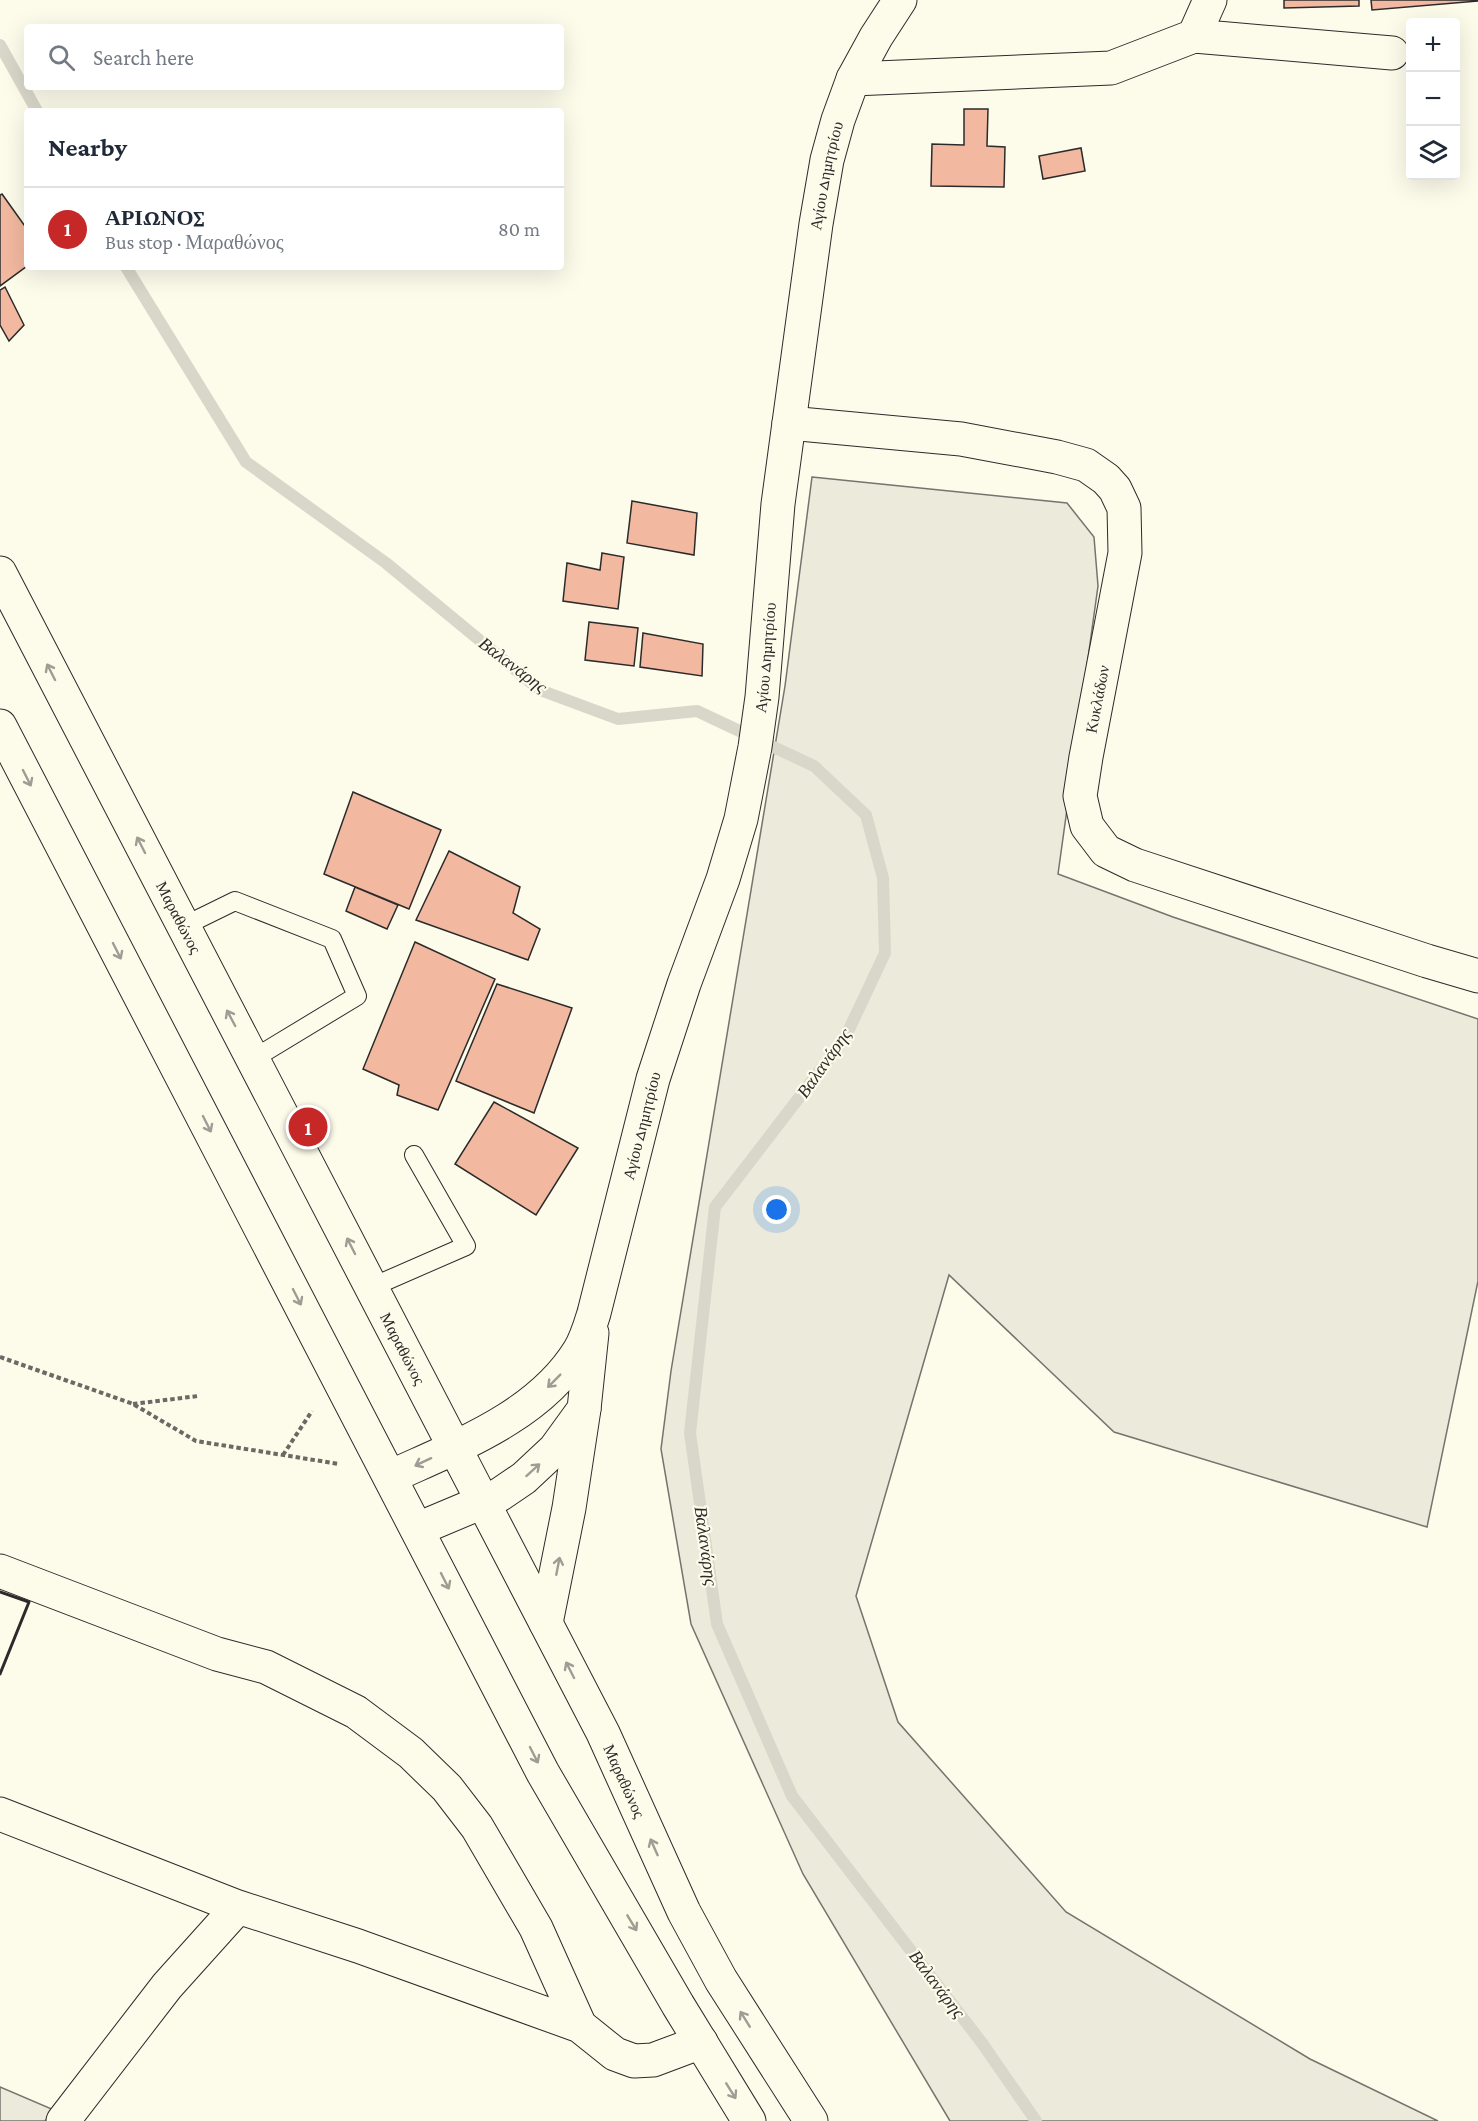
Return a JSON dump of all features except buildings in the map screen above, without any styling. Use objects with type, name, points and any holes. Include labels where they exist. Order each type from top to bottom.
[{"type":"street","name":"Αγίου Δημητρίου","points":[[384,1464],[456,1447],[512,1416],[543,1392],[579,1352],[594,1313],[653,1079],[731,853],[746,793],[762,697],[778,504],[820,193],[838,120],[853,79],[900,0]]},
{"type":"street","points":[[1194,36],[1210,0]]},
{"type":"street","points":[[853,79],[1111,68],[1194,36],[1392,53]]},
{"type":"street","name":"Κυκλάδων","points":[[789,423],[961,439],[1057,457],[1086,465],[1106,479],[1115,489],[1124,508],[1125,553],[1080,796],[1087,826],[1106,851],[1135,865],[1274,909],[1426,962],[1478,976]]},
{"type":"street","name":"Μαραθώνος","points":[[0,573],[603,1733],[684,1912],[722,1980],[811,2121]]},
{"type":"street","points":[[0,726],[543,1773],[700,2042],[749,2121]]},
{"type":"street","name":"Αγίου Δημητρίου","points":[[418,1529],[499,1495],[530,1473],[555,1449],[584,1409],[594,1313]]},
{"type":"street","points":[[546,1623],[569,1508],[584,1409]]},
{"type":"street","points":[[0,1571],[217,1654],[266,1667],[356,1712],[411,1754],[447,1788],[477,1827],[536,1928],[580,2026]]},
{"type":"street","points":[[0,1814],[238,1907],[358,1946],[580,2026],[615,2054],[634,2061],[653,2060],[700,2042]]},
{"type":"street","points":[[63,2121],[167,1986],[238,1907]]},
{"type":"lane","points":[[184,926],[235,901],[332,939],[357,996],[253,1059]]},
{"type":"lane","points":[[372,1287],[466,1246],[414,1155]]},
{"type":"path","points":[[0,1357],[133,1404],[196,1441],[348,1465],[384,1464]]},
{"type":"path","points":[[282,1455],[315,1406],[346,1391]]},
{"type":"path","points":[[133,1404],[198,1396]]},
{"type":"shaded area","points":[[812,477],[1067,503],[1094,537],[1098,586],[1058,874],[1173,917],[1478,1019],[1478,1281],[1427,1527],[1114,1432],[949,1275],[856,1596],[898,1722],[1066,1912],[1310,2059],[1438,2121],[950,2121],[803,1874],[691,1624],[661,1449],[671,1371],[785,686]]},
{"type":"shaded area","points":[[0,2087],[54,2110],[45,2121],[0,2121]]},
{"type":"waterway","name":"Βαλανάρης","points":[[0,45],[24,88]]},
{"type":"waterway","name":"Βαλανάρης","points":[[25,90],[35,108]]},
{"type":"waterway","name":"Βαλανάρης","points":[[128,270],[246,462],[386,563],[540,690],[618,719],[697,711],[814,766],[866,815],[883,878],[885,953],[845,1038],[715,1207],[690,1433],[717,1624],[792,1796],[982,2043],[1036,2121]]},
{"type":"wall","points":[[0,1592],[29,1602],[0,1674]]},
{"type":"place","name":"ΑΡΙΩΝΟΣ","points":[[308,1127]]}]
